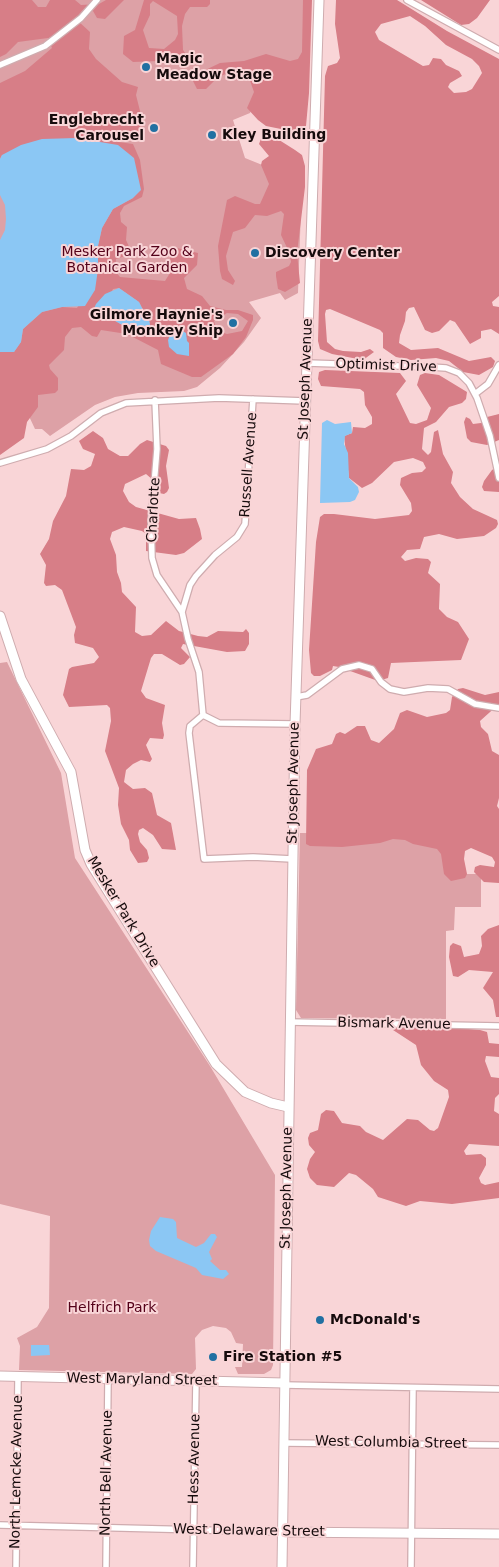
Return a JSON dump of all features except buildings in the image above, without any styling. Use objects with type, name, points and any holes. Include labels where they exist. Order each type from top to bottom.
[{"type":"main road","name":"St Joseph Avenue","points":[[282,1567],[295,724],[319,0]]},
{"type":"main road","name":"Mesker Park Drive","points":[[0,616],[21,679],[61,750],[71,772],[76,788],[85,850],[91,864],[216,1064],[245,1092],[271,1103],[288,1107]]},
{"type":"main road","name":"West Maryland Street","points":[[0,1376],[284,1384]]},
{"type":"main road","name":"West Delaware Street","points":[[282,1532],[499,1534]]},
{"type":"street","points":[[0,65],[45,46],[81,18],[97,0]]},
{"type":"street","points":[[407,0],[499,50]]},
{"type":"street","name":"Optimist Drive","points":[[307,363],[446,368],[463,376],[475,394],[490,436],[499,478]]},
{"type":"street","points":[[475,394],[488,384],[499,365]]},
{"type":"street","points":[[0,464],[47,449],[71,436],[101,413],[118,406],[155,400],[220,398],[305,401]]},
{"type":"street","name":"Charlotte","points":[[155,400],[157,449],[151,521],[152,558],[157,574],[182,612]]},
{"type":"street","name":"Russell Avenue","points":[[204,715],[199,672],[188,639],[182,612],[190,585],[196,576],[215,555],[237,537],[245,524],[253,400]]},
{"type":"street","points":[[296,697],[307,695],[342,670],[359,664],[372,669],[381,682],[390,689],[404,692],[428,688],[448,689],[475,704],[499,708]]},
{"type":"street","points":[[292,859],[245,857],[204,860],[189,732],[193,724],[204,715],[219,722],[295,724]]},
{"type":"street","name":"Bismark Avenue","points":[[289,1022],[499,1026]]},
{"type":"street","name":"North Lemcke Avenue","points":[[16,1567],[18,1377]]},
{"type":"street","name":"North Bell Avenue","points":[[106,1567],[108,1379]]},
{"type":"street","name":"Hess Avenue","points":[[193,1567],[196,1381]]},
{"type":"street","name":"West Maryland Street","points":[[284,1384],[499,1389]]},
{"type":"street","points":[[410,1567],[412,1388]]},
{"type":"street","name":"West Columbia Street","points":[[283,1442],[499,1444]]},
{"type":"street","name":"West Delaware Street","points":[[0,1525],[282,1532]]},
{"type":"green space","name":"Mesker Park Zoo & Botanical Garden","points":[[0,0],[304,0],[304,63],[258,96],[250,113],[233,120],[245,158],[302,181],[298,293],[285,300],[280,293],[249,302],[261,318],[244,342],[220,368],[197,387],[184,391],[138,393],[115,397],[95,405],[50,436],[42,429],[35,429],[27,412],[0,373]]},
{"type":"green space","name":"Helfrich Park","points":[[7,662],[61,773],[75,858],[210,1066],[275,1175],[273,1365],[271,1370],[264,1374],[238,1374],[235,1367],[242,1367],[243,1344],[236,1343],[231,1332],[226,1328],[213,1326],[202,1330],[195,1338],[196,1369],[192,1374],[19,1370],[20,1346],[17,1338],[37,1327],[49,1308],[50,1216],[0,1204],[0,663]]},
{"type":"green space","points":[[300,833],[445,834],[446,874],[481,874],[481,907],[455,907],[454,930],[446,931],[446,1019],[301,1018],[296,1010]]},
{"type":"shaded area","points":[[0,0],[32,0],[38,7],[46,7],[50,0],[75,0],[81,5],[99,4],[106,0],[124,0],[105,19],[97,18],[93,11],[85,12],[78,17],[78,21],[90,32],[89,49],[96,59],[122,82],[138,87],[136,95],[140,111],[140,132],[137,135],[103,134],[104,140],[133,144],[140,160],[144,189],[142,197],[124,206],[120,213],[121,222],[127,227],[126,240],[131,251],[128,255],[116,259],[115,271],[120,277],[165,281],[170,273],[170,255],[173,247],[198,253],[197,265],[184,278],[187,289],[202,296],[210,306],[226,310],[238,310],[253,315],[253,320],[246,337],[233,354],[201,377],[192,377],[161,364],[158,350],[127,334],[101,330],[97,337],[92,336],[81,327],[72,328],[65,337],[64,350],[49,365],[58,378],[58,390],[55,393],[38,395],[38,407],[27,422],[24,438],[0,455],[0,352],[14,352],[21,342],[23,329],[42,312],[62,307],[77,308],[98,269],[98,246],[102,228],[113,209],[133,198],[2,155],[0,159],[0,83],[25,71],[52,48],[48,38],[18,42],[6,54],[0,57]],"holes":[[[119,288],[139,302],[150,323],[133,331],[101,313],[113,289]],[[227,313],[238,314],[248,321],[242,331],[227,334],[217,331],[214,321]]]},
{"type":"shaded area","points":[[144,0],[210,0],[210,4],[207,7],[190,7],[185,14],[182,26],[183,50],[188,57],[188,61],[182,67],[171,55],[159,61],[133,62],[123,54],[124,36],[135,30]],"holes":[[[153,1],[177,16],[178,34],[175,40],[164,49],[149,48],[143,30],[150,15],[150,4]]]},
{"type":"shaded area","points":[[303,0],[312,0],[309,93],[306,126],[301,133],[266,126],[258,120],[247,108],[254,92],[248,75],[241,70],[218,77],[206,89],[197,89],[193,81],[197,74],[220,63],[244,61],[266,54],[290,61],[298,59],[302,52]]},
{"type":"shaded area","points":[[336,0],[397,0],[447,31],[499,59],[499,296],[492,302],[493,306],[499,307],[499,334],[491,329],[481,331],[481,338],[470,344],[455,322],[450,320],[439,331],[432,333],[425,330],[414,307],[409,308],[406,312],[399,343],[411,350],[438,348],[469,361],[491,357],[495,361],[493,367],[479,375],[463,372],[449,361],[436,358],[411,360],[396,357],[383,348],[383,333],[380,330],[330,309],[326,310],[325,314],[327,342],[335,349],[343,351],[361,352],[370,349],[374,352],[363,360],[332,354],[320,349],[318,341],[325,76],[328,66],[337,63],[340,58],[335,24]],"holes":[[[410,16],[425,26],[446,45],[472,59],[479,66],[482,73],[472,89],[466,92],[454,93],[448,87],[450,83],[462,76],[459,71],[446,65],[441,59],[433,58],[429,65],[423,66],[379,40],[375,32],[381,24]]]},
{"type":"shaded area","points":[[421,0],[490,0],[477,18],[469,24],[461,25]]},
{"type":"shaded area","points":[[262,136],[276,138],[295,150],[302,155],[305,166],[305,187],[297,253],[300,283],[285,292],[278,289],[276,276],[276,272],[289,266],[291,262],[290,254],[281,235],[284,214],[281,211],[267,216],[255,215],[245,228],[233,232],[226,256],[228,270],[235,281],[233,285],[222,279],[220,271],[218,246],[227,200],[235,196],[255,204],[260,204],[269,184],[261,165],[262,161],[269,156],[259,144]]},
{"type":"shaded area","points":[[325,370],[400,373],[406,381],[396,394],[410,423],[416,424],[427,420],[431,408],[417,385],[420,375],[425,373],[439,375],[467,392],[466,399],[462,403],[449,407],[436,422],[424,428],[422,449],[428,455],[431,452],[434,432],[438,430],[443,454],[453,472],[451,483],[460,497],[473,509],[497,520],[498,524],[496,528],[484,536],[457,539],[439,534],[424,537],[420,549],[407,550],[401,557],[405,561],[416,558],[428,559],[431,562],[428,573],[440,584],[439,609],[447,617],[458,622],[469,639],[461,660],[391,663],[388,678],[378,681],[333,666],[332,670],[320,676],[314,676],[311,673],[309,650],[316,542],[320,517],[324,514],[334,514],[375,519],[409,515],[412,511],[411,503],[400,485],[401,478],[412,473],[422,472],[426,468],[423,462],[413,458],[394,462],[372,483],[362,488],[349,478],[344,436],[352,433],[353,427],[365,428],[372,424],[372,417],[365,405],[364,392],[360,389],[321,386],[318,379],[319,372]]},
{"type":"shaded area","points":[[499,414],[499,440],[487,445],[471,442],[467,438],[464,422],[466,417],[473,424],[481,423],[487,417]]},
{"type":"shaded area","points":[[93,431],[103,438],[108,449],[120,456],[128,456],[147,440],[166,446],[169,450],[166,466],[169,488],[167,492],[164,494],[159,493],[153,480],[146,474],[125,484],[123,491],[129,502],[136,507],[179,519],[196,518],[200,529],[202,539],[184,553],[176,555],[146,551],[146,534],[142,531],[124,527],[112,532],[110,539],[116,555],[117,572],[122,592],[136,607],[135,632],[142,636],[151,635],[166,621],[179,631],[198,636],[207,637],[218,631],[243,632],[246,629],[249,633],[249,644],[245,651],[227,652],[183,644],[181,648],[190,657],[184,664],[180,665],[162,654],[154,654],[151,658],[141,691],[146,698],[165,705],[162,723],[164,735],[163,739],[150,738],[146,745],[152,759],[150,762],[141,760],[133,764],[126,770],[124,782],[133,789],[145,788],[152,793],[157,815],[171,823],[176,850],[162,849],[153,835],[143,828],[139,830],[138,834],[140,842],[147,850],[149,858],[147,862],[138,863],[130,850],[129,840],[121,824],[118,805],[119,788],[105,751],[111,721],[110,708],[107,705],[69,707],[63,695],[69,669],[94,663],[99,657],[93,648],[75,643],[76,627],[62,590],[55,585],[46,586],[44,583],[46,565],[40,554],[49,539],[53,521],[66,496],[71,469],[84,470],[91,466],[95,454],[83,449],[79,441]]},
{"type":"shaded area","points":[[499,465],[499,492],[484,491],[482,487],[484,481],[492,470]]},
{"type":"shaded area","points":[[463,688],[485,695],[499,692],[499,704],[480,721],[481,727],[488,734],[492,751],[499,755],[499,798],[497,806],[499,809],[499,883],[484,882],[474,872],[475,867],[480,865],[494,867],[495,862],[492,857],[471,848],[465,851],[464,859],[467,874],[465,878],[451,881],[444,874],[441,854],[437,849],[413,844],[405,840],[393,839],[380,843],[342,847],[310,846],[306,844],[307,770],[316,749],[332,744],[336,734],[340,732],[345,734],[357,726],[365,726],[371,740],[379,743],[394,729],[400,713],[407,710],[427,717],[446,713],[450,710],[452,697],[458,689]]},
{"type":"shaded area","points":[[499,925],[499,1017],[496,1017],[493,1000],[483,988],[493,972],[469,970],[458,977],[453,976],[449,957],[450,946],[453,943],[461,946],[464,957],[479,954],[482,946],[481,936],[488,929]]},
{"type":"shaded area","points":[[410,1019],[424,1025],[480,1030],[487,1032],[489,1043],[499,1044],[499,1057],[486,1056],[485,1061],[491,1077],[499,1078],[499,1094],[495,1098],[494,1111],[499,1114],[499,1146],[469,1144],[464,1151],[466,1155],[481,1154],[486,1158],[486,1165],[479,1178],[481,1183],[485,1185],[499,1182],[499,1198],[452,1204],[420,1201],[406,1206],[378,1197],[373,1189],[356,1175],[349,1173],[334,1187],[317,1185],[310,1178],[307,1169],[310,1159],[315,1152],[309,1145],[308,1138],[310,1133],[318,1130],[321,1114],[326,1110],[334,1111],[342,1123],[360,1126],[366,1132],[383,1140],[407,1119],[418,1120],[430,1130],[434,1131],[438,1128],[449,1097],[448,1090],[434,1081],[421,1065],[416,1045],[393,1030]]},
{"type":"water","points":[[76,138],[118,145],[134,158],[141,190],[133,198],[113,209],[102,228],[98,246],[98,269],[95,290],[85,306],[62,307],[42,312],[23,329],[21,342],[14,352],[0,352],[0,240],[5,230],[6,219],[5,205],[0,195],[0,159],[2,155],[21,145],[42,139]]},
{"type":"water","points":[[119,288],[139,302],[143,310],[147,311],[151,329],[149,333],[133,331],[101,313],[93,311],[96,304],[105,294]]},
{"type":"water","points":[[181,330],[186,333],[189,343],[189,356],[177,354],[169,347],[168,340],[170,335]]},
{"type":"water","points":[[327,420],[335,424],[351,422],[352,433],[345,436],[344,444],[348,453],[349,478],[358,487],[359,492],[355,500],[350,502],[320,503],[322,423]]},
{"type":"water","points":[[160,1217],[173,1219],[176,1222],[177,1238],[196,1247],[204,1243],[211,1234],[215,1234],[217,1237],[209,1252],[212,1259],[210,1261],[220,1270],[226,1270],[229,1274],[223,1279],[202,1275],[196,1268],[156,1251],[150,1246],[149,1240],[151,1231]]},
{"type":"water","points":[[31,1345],[49,1345],[50,1355],[31,1356]]},
{"type":"place","name":"Magic Meadow Stage","points":[[146,67]]},
{"type":"place","name":"Englebrecht Carousel","points":[[154,128]]},
{"type":"place","name":"Kley Building","points":[[212,135]]},
{"type":"place","name":"Discovery Center","points":[[255,253]]},
{"type":"place","name":"Gilmore Haynie's Monkey Ship","points":[[233,323]]},
{"type":"place","name":"McDonald's","points":[[320,1320]]},
{"type":"place","name":"Fire Station #5","points":[[213,1357]]}]
